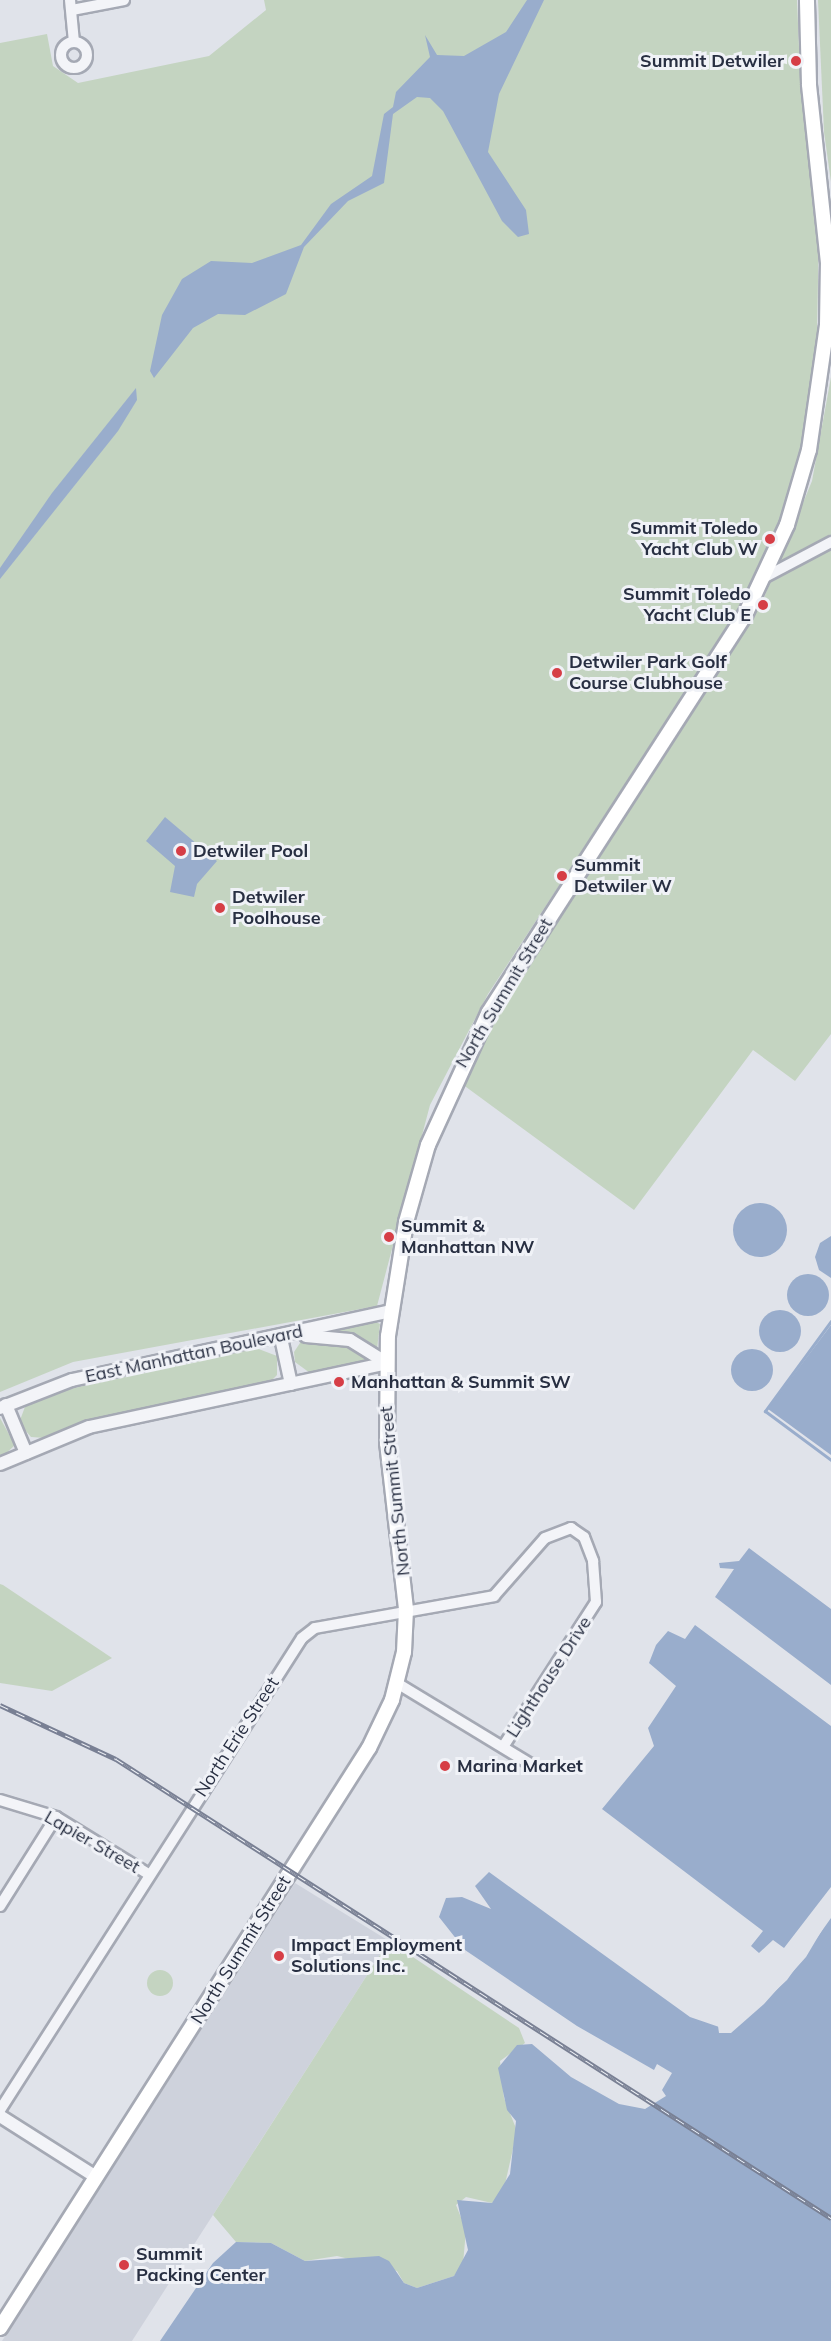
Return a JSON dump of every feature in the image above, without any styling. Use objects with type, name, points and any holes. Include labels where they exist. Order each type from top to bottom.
[{"type":"main road","name":"North Summit Street","points":[[0,2328],[369,1748],[397,1683],[406,1609],[387,1443],[387,1363],[391,1311],[416,1185],[466,1054],[532,942],[711,672],[765,577],[809,450],[827,325],[826,213],[809,84],[807,0]]},
{"type":"street","points":[[74,42],[71,5],[124,0]]},
{"type":"street","points":[[765,577],[831,542]]},
{"type":"street","name":"East Manhattan Boulevard","points":[[3,1406],[72,1380],[281,1338],[391,1311]]},
{"type":"street","points":[[291,1384],[281,1338],[350,1340],[387,1363]]},
{"type":"street","points":[[0,1464],[89,1427],[387,1363]]},
{"type":"street","points":[[3,1406],[26,1453]]},
{"type":"street","name":"North Erie Street","points":[[0,2109],[302,1638],[315,1628],[406,1609],[494,1596],[552,1533],[571,1528],[584,1537]]},
{"type":"street","name":"Lighthouse Drive","points":[[503,1747],[594,1609],[594,1572],[584,1537]]},
{"type":"street","points":[[397,1683],[530,1764]]},
{"type":"street","name":"Lapier Street","points":[[0,1800],[56,1817],[150,1875]]},
{"type":"street","points":[[0,1906],[56,1817]]},
{"type":"street","points":[[0,2116],[96,2177]]},
{"type":"shaded area","points":[[295,1883],[389,1941],[132,2341],[2,2341]]},
{"type":"green space","points":[[264,0],[797,0],[801,94],[819,228],[817,333],[804,439],[778,527],[735,617],[488,994],[430,1105],[377,1306],[73,1362],[0,1392],[0,43],[47,34],[53,66],[78,83],[209,56],[266,10]]},
{"type":"green space","points":[[818,0],[831,0],[831,182],[824,132]]},
{"type":"green space","points":[[831,377],[831,1034],[795,1081],[753,1050],[634,1210],[462,1084],[504,1003],[761,605],[812,481]]},
{"type":"green space","points":[[372,1320],[380,1324],[377,1349],[325,1331]]},
{"type":"green space","points":[[302,1340],[346,1343],[373,1361],[310,1373],[295,1362],[294,1352]]},
{"type":"green space","points":[[256,1348],[277,1356],[277,1375],[268,1384],[84,1422],[45,1438],[31,1437],[19,1423],[26,1404],[56,1392]]},
{"type":"green space","points":[[0,1418],[15,1445],[0,1459]]},
{"type":"green space","points":[[0,1584],[112,1658],[52,1691],[0,1683]]},
{"type":"green space","points":[[389,1941],[519,2028],[525,2043],[500,2061],[504,2098],[517,2131],[503,2193],[492,2203],[466,2197],[456,2205],[466,2230],[463,2264],[454,2276],[417,2288],[404,2283],[397,2271],[337,2256],[305,2261],[271,2243],[236,2242],[213,2215]]},
{"type":"green space","points":[[160,1970],[169,1974],[173,1983],[169,1992],[160,1996],[151,1992],[147,1983],[151,1974]]},
{"type":"water","points":[[527,0],[544,0],[499,94],[488,152],[526,210],[529,234],[518,237],[502,221],[443,111],[430,98],[417,97],[393,114],[384,183],[348,201],[304,247],[286,294],[245,315],[218,314],[193,328],[154,378],[150,371],[162,315],[182,279],[211,261],[252,263],[301,245],[331,204],[372,176],[384,114],[393,107],[396,92],[430,57],[425,35],[437,55],[464,56],[506,32]]},
{"type":"water","points":[[136,388],[137,400],[118,431],[0,579],[0,568],[52,493]]},
{"type":"water","name":"Detwiler Pool","points":[[165,817],[217,861],[197,884],[194,897],[170,892],[175,866],[146,841]]},
{"type":"water","points":[[755,1203],[765,1203],[775,1207],[783,1215],[787,1230],[783,1245],[775,1253],[765,1257],[755,1257],[745,1253],[737,1245],[733,1235],[733,1225],[737,1215],[745,1207]]},
{"type":"water","points":[[831,1236],[831,1278],[819,1270],[815,1257],[820,1243]]},
{"type":"water","points":[[808,1274],[816,1275],[823,1280],[828,1287],[828,1303],[823,1310],[816,1315],[808,1316],[800,1315],[793,1310],[788,1303],[787,1295],[788,1287],[793,1280],[800,1275]]},
{"type":"water","points":[[780,1310],[788,1311],[795,1316],[800,1323],[800,1339],[795,1346],[788,1351],[780,1352],[772,1351],[765,1346],[760,1339],[759,1331],[760,1323],[765,1316],[772,1311]]},
{"type":"water","points":[[831,1325],[831,1455],[768,1409]]},
{"type":"water","points":[[752,1349],[760,1350],[767,1355],[772,1362],[772,1378],[767,1385],[760,1390],[752,1391],[744,1390],[737,1385],[732,1378],[731,1370],[732,1362],[737,1355],[744,1350]]},
{"type":"water","points":[[749,1548],[831,1609],[831,1685],[715,1597],[734,1569],[720,1568],[719,1563],[739,1561]]},
{"type":"water","points":[[695,1625],[831,1726],[831,1887],[784,1948],[773,1940],[759,1953],[751,1946],[763,1931],[602,1809],[654,1746],[648,1728],[676,1686],[649,1663],[656,1645],[668,1631],[685,1639]]},
{"type":"water","points":[[489,1872],[690,2017],[725,2029],[738,2026],[787,1980],[831,1918],[831,2341],[160,2341],[213,2263],[236,2242],[271,2243],[305,2261],[379,2256],[389,2261],[404,2283],[417,2288],[454,2276],[468,2250],[457,2200],[492,2203],[510,2174],[516,2121],[507,2110],[498,2068],[517,2045],[532,2044],[571,2077],[619,2104],[645,2109],[666,2096],[662,2090],[672,2073],[657,2064],[654,2070],[577,2026],[465,1950],[439,1917],[446,1898],[462,1897],[491,1909],[475,1886]]},
{"type":"pier","points":[[831,1915],[806,1957],[764,2004],[731,2033],[719,2033],[718,2026],[737,2024],[785,1978]]},
{"type":"waterway","points":[[831,1321],[765,1411],[831,1460]]},
{"type":"railway","points":[[0,1705],[116,1759],[831,2218]]},
{"type":"place","name":"Summit Detwiler","points":[[796,61]]},
{"type":"place","name":"Summit Toledo Yacht Club W","points":[[770,539]]},
{"type":"place","name":"Summit Toledo Yacht Club E","points":[[763,605]]},
{"type":"place","name":"Detwiler Park Golf Course Clubhouse","points":[[557,673]]},
{"type":"place","name":"Detwiler Pool","points":[[181,851]]},
{"type":"place","name":"Summit Detwiler W","points":[[562,876]]},
{"type":"place","name":"Detwiler Poolhouse","points":[[220,908]]},
{"type":"place","name":"Summit & Manhattan NW","points":[[389,1237]]},
{"type":"place","name":"Manhattan & Summit SW","points":[[339,1382]]},
{"type":"place","name":"Marina Market","points":[[445,1766]]},
{"type":"place","name":"Impact Employment Solutions Inc.","points":[[279,1956]]},
{"type":"place","name":"Summit Packing Center","points":[[124,2265]]}]
